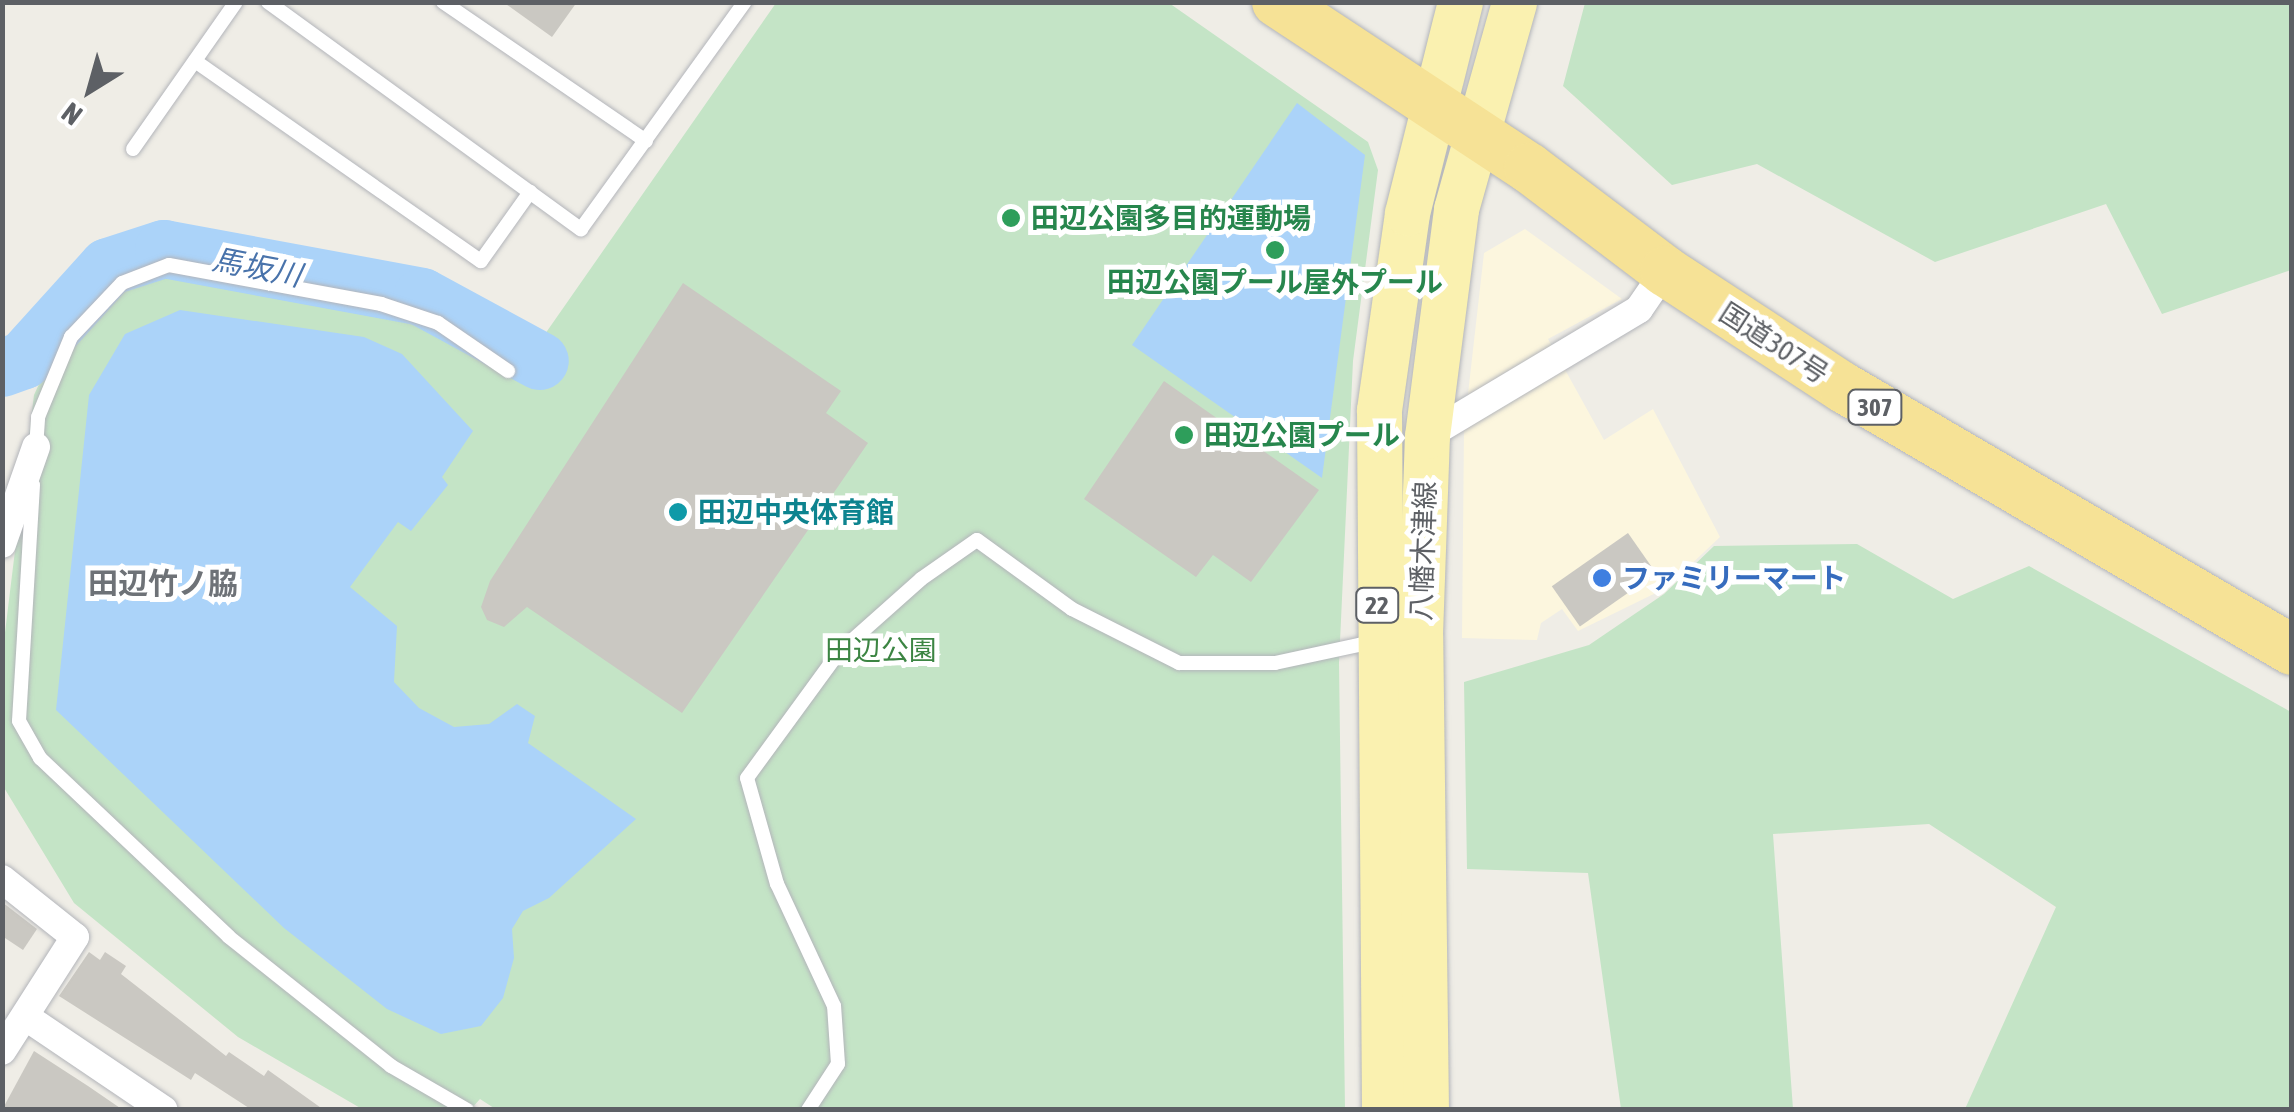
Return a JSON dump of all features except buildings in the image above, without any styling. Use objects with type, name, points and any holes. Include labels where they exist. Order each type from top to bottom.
[{"type":"highway","name":"国道307号","points":[[1277,2],[1477,135],[1665,271],[1984,475],[2292,650]]},
{"type":"main road","name":"八幡木津線","points":[[1384,1110],[1378,640],[1380,410],[1397,272],[1432,106],[1460,2]]},
{"type":"main road","name":"八幡木津線","points":[[1426,1110],[1420,635],[1427,436],[1456,208],[1514,2]]},
{"type":"street","points":[[1427,436],[1639,308],[1665,271]]},
{"type":"street","points":[[2,544],[36,447]]},
{"type":"street","points":[[2,879],[75,937],[2,1052]]},
{"type":"street","points":[[26,1016],[164,1110]]},
{"type":"lane","points":[[134,149],[236,2]]},
{"type":"lane","points":[[268,2],[581,229],[745,2]]},
{"type":"lane","points":[[443,2],[646,141]]},
{"type":"lane","points":[[195,61],[481,261],[530,192]]},
{"type":"lane","points":[[467,1110],[391,1066],[229,937],[40,758],[19,720],[38,417],[71,337],[122,283],[170,264],[381,304],[438,323],[508,370]]},
{"type":"lane","points":[[808,1110],[838,1064],[834,1006],[777,884],[746,778],[838,653],[921,579],[977,540],[1072,609],[1179,664],[1275,663],[1378,640]]},
{"type":"shaded area","points":[[1525,229],[1622,299],[1548,339],[1604,440],[1653,409],[1720,537],[1666,588],[1578,631],[1562,609],[1541,623],[1537,640],[1462,638],[1464,429],[1484,253]]},
{"type":"green space","name":"田辺公園","points":[[776,3],[1169,3],[1368,142],[1378,170],[1353,361],[1339,663],[1345,1109],[497,1110],[480,1099],[471,1109],[362,1109],[238,1037],[74,903],[3,786],[3,649],[34,395],[65,328],[115,276],[170,258],[371,294],[441,316],[522,367]]},
{"type":"green space","points":[[1585,3],[2291,3],[2291,270],[2162,314],[2106,204],[1935,262],[1757,164],[1672,185],[1563,86]]},
{"type":"green space","points":[[1857,544],[1953,599],[2029,566],[2291,712],[2291,1109],[1965,1109],[2056,907],[1929,824],[1773,834],[1793,1109],[1621,1109],[1588,873],[1467,869],[1464,682],[1589,645],[1664,594],[1714,546]]},
{"type":"water","name":"田辺公園プール屋外プール","points":[[1297,103],[1365,155],[1322,478],[1132,345]]},
{"type":"water","points":[[180,310],[364,337],[402,354],[473,431],[442,477],[448,485],[411,531],[398,522],[350,587],[397,626],[394,682],[419,708],[454,727],[489,724],[517,704],[535,716],[528,743],[636,819],[549,898],[523,911],[512,929],[514,958],[503,998],[481,1026],[441,1034],[387,1009],[284,928],[56,710],[89,395],[125,334]]},
{"type":"waterway","name":"馬坂川","points":[[2,368],[24,360],[108,267],[164,249],[422,297],[540,361]]},
{"type":"place","name":"田辺公園多目的運動場","points":[[1011,218]]},
{"type":"place","name":"田辺公園プール屋外プール","points":[[1275,250]]},
{"type":"place","name":"田辺公園プール","points":[[1184,435]]},
{"type":"place","name":"田辺中央体育館","points":[[678,512]]},
{"type":"place","name":"ファミリーマート","points":[[1602,578]]},
{"type":"district","name":"田辺竹ノ脇","points":[[163,583]]}]
